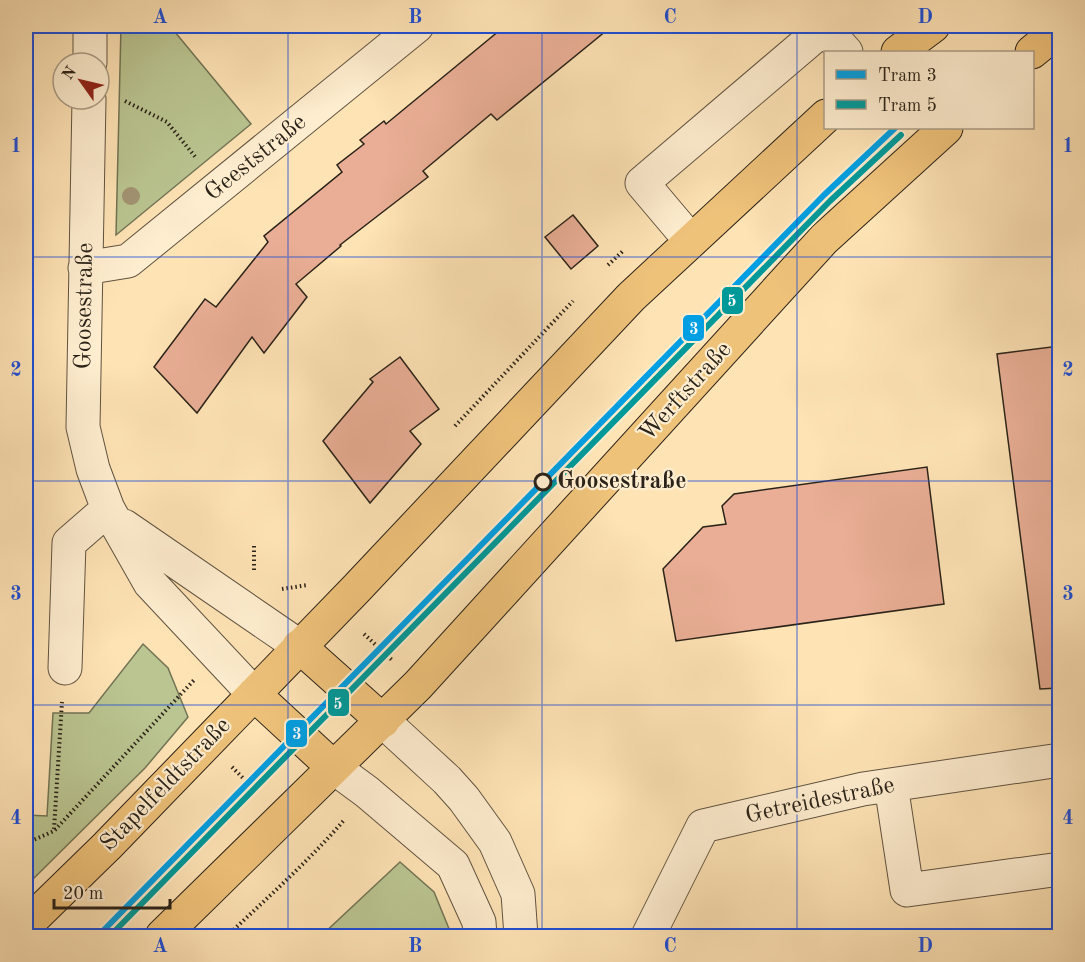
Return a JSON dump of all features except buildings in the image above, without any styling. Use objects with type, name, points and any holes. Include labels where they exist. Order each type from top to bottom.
[{"type":"main road","points":[[899,51],[933,26]]},
{"type":"main road","points":[[1033,51],[1059,28]]},
{"type":"main road","points":[[162,936],[333,767],[254,694],[623,305],[824,117]]},
{"type":"main road","name":"Werftstraße","points":[[333,767],[418,685],[824,239],[945,129]]},
{"type":"main road","points":[[299,646],[383,721]]},
{"type":"main road","name":"Stapelfeldtstraße","points":[[26,925],[107,846],[254,694]]},
{"type":"street","points":[[90,26],[90,51]]},
{"type":"street","name":"Geeststraße","points":[[85,268],[128,261],[417,26]]},
{"type":"street","points":[[691,241],[642,183],[824,28],[845,51]]},
{"type":"street","name":"Goosestraße","points":[[103,111],[85,268],[83,427],[93,469],[112,514],[150,583],[254,694]]},
{"type":"street","points":[[65,668],[69,543],[112,514],[171,560],[299,646]]},
{"type":"street","points":[[383,721],[447,780],[464,799],[495,842],[518,894],[521,936]]},
{"type":"street","name":"Getreidestraße","points":[[648,936],[703,826],[863,789],[1059,760]]},
{"type":"street","points":[[333,767],[368,792],[453,865],[479,922],[480,936]]},
{"type":"street","points":[[891,785],[907,890],[1059,869]]},
{"type":"path","points":[[111,102],[167,122],[220,187]]},
{"type":"path","points":[[337,609],[418,685]]},
{"type":"path","points":[[54,831],[65,668]]},
{"type":"path","points":[[26,840],[31,841],[54,831],[198,676],[218,754],[319,849],[227,936]]},
{"type":"green space","points":[[121,26],[170,26],[251,124],[116,235]]},
{"type":"green space","points":[[143,644],[168,668],[188,717],[145,768],[26,886],[26,815],[47,816],[53,713],[89,713]]},
{"type":"green space","points":[[400,862],[434,892],[452,936],[321,936]]},
{"type":"tram line","name":"3","points":[[98,936],[824,195],[894,129]]},
{"type":"tram line","name":"5","points":[[110,936],[830,201],[901,135]]},
{"type":"place","name":"Goosestraße","points":[[543,482]]}]
